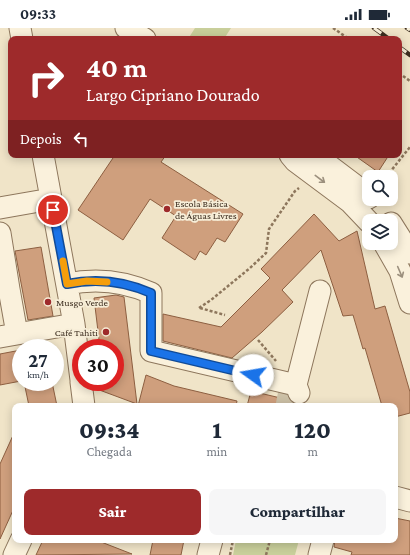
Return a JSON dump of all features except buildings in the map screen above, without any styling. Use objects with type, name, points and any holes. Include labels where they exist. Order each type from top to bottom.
[{"type":"street","points":[[126,28],[140,36]]},
{"type":"street","points":[[44,158],[76,339]]},
{"type":"street","points":[[292,158],[295,161],[314,165],[362,191]]},
{"type":"street","points":[[314,165],[362,215]]},
{"type":"street","points":[[0,208],[51,199]]},
{"type":"street","points":[[377,206],[383,214]]},
{"type":"street","points":[[0,233],[9,336],[74,324]]},
{"type":"street","points":[[398,234],[410,253]]},
{"type":"street","points":[[388,250],[400,271],[410,303]]},
{"type":"street","points":[[67,284],[87,281],[121,283],[135,286],[151,293],[151,351],[295,389],[320,291]]},
{"type":"street","points":[[82,391],[84,403]]},
{"type":"street","points":[[14,555],[20,543]]},
{"type":"street","points":[[208,555],[211,543]]},
{"type":"street","points":[[319,555],[322,543]]},
{"type":"path","points":[[333,28],[345,36]]},
{"type":"path","points":[[402,157],[410,147]]},
{"type":"path","points":[[392,170],[401,158]]},
{"type":"path","points":[[225,315],[199,308],[222,291],[266,253],[269,229],[314,165]]},
{"type":"path","points":[[230,555],[232,543]]},
{"type":"path","points":[[266,555],[269,543]]},
{"type":"green space","points":[[195,28],[231,28],[226,36],[190,36]]},
{"type":"green space","points":[[235,543],[298,543],[295,555],[233,555]]},
{"type":"tunnel","points":[[287,403],[289,391]]},
{"type":"railway","points":[[374,28],[385,36]]},
{"type":"railway","points":[[402,49],[410,55]]},
{"type":"slow traffic","points":[[63,261],[67,284],[87,281],[107,282]]},
{"type":"place","name":"Escola Básica de Águas Livres","points":[[167,209]]},
{"type":"place","name":"Musgo Verde","points":[[48,302]]},
{"type":"place","name":"Café Tahiti","points":[[106,332]]},
{"type":"route","points":[[53,210],[67,284],[87,281],[121,283],[135,286],[151,293],[151,351],[253,375]]}]
